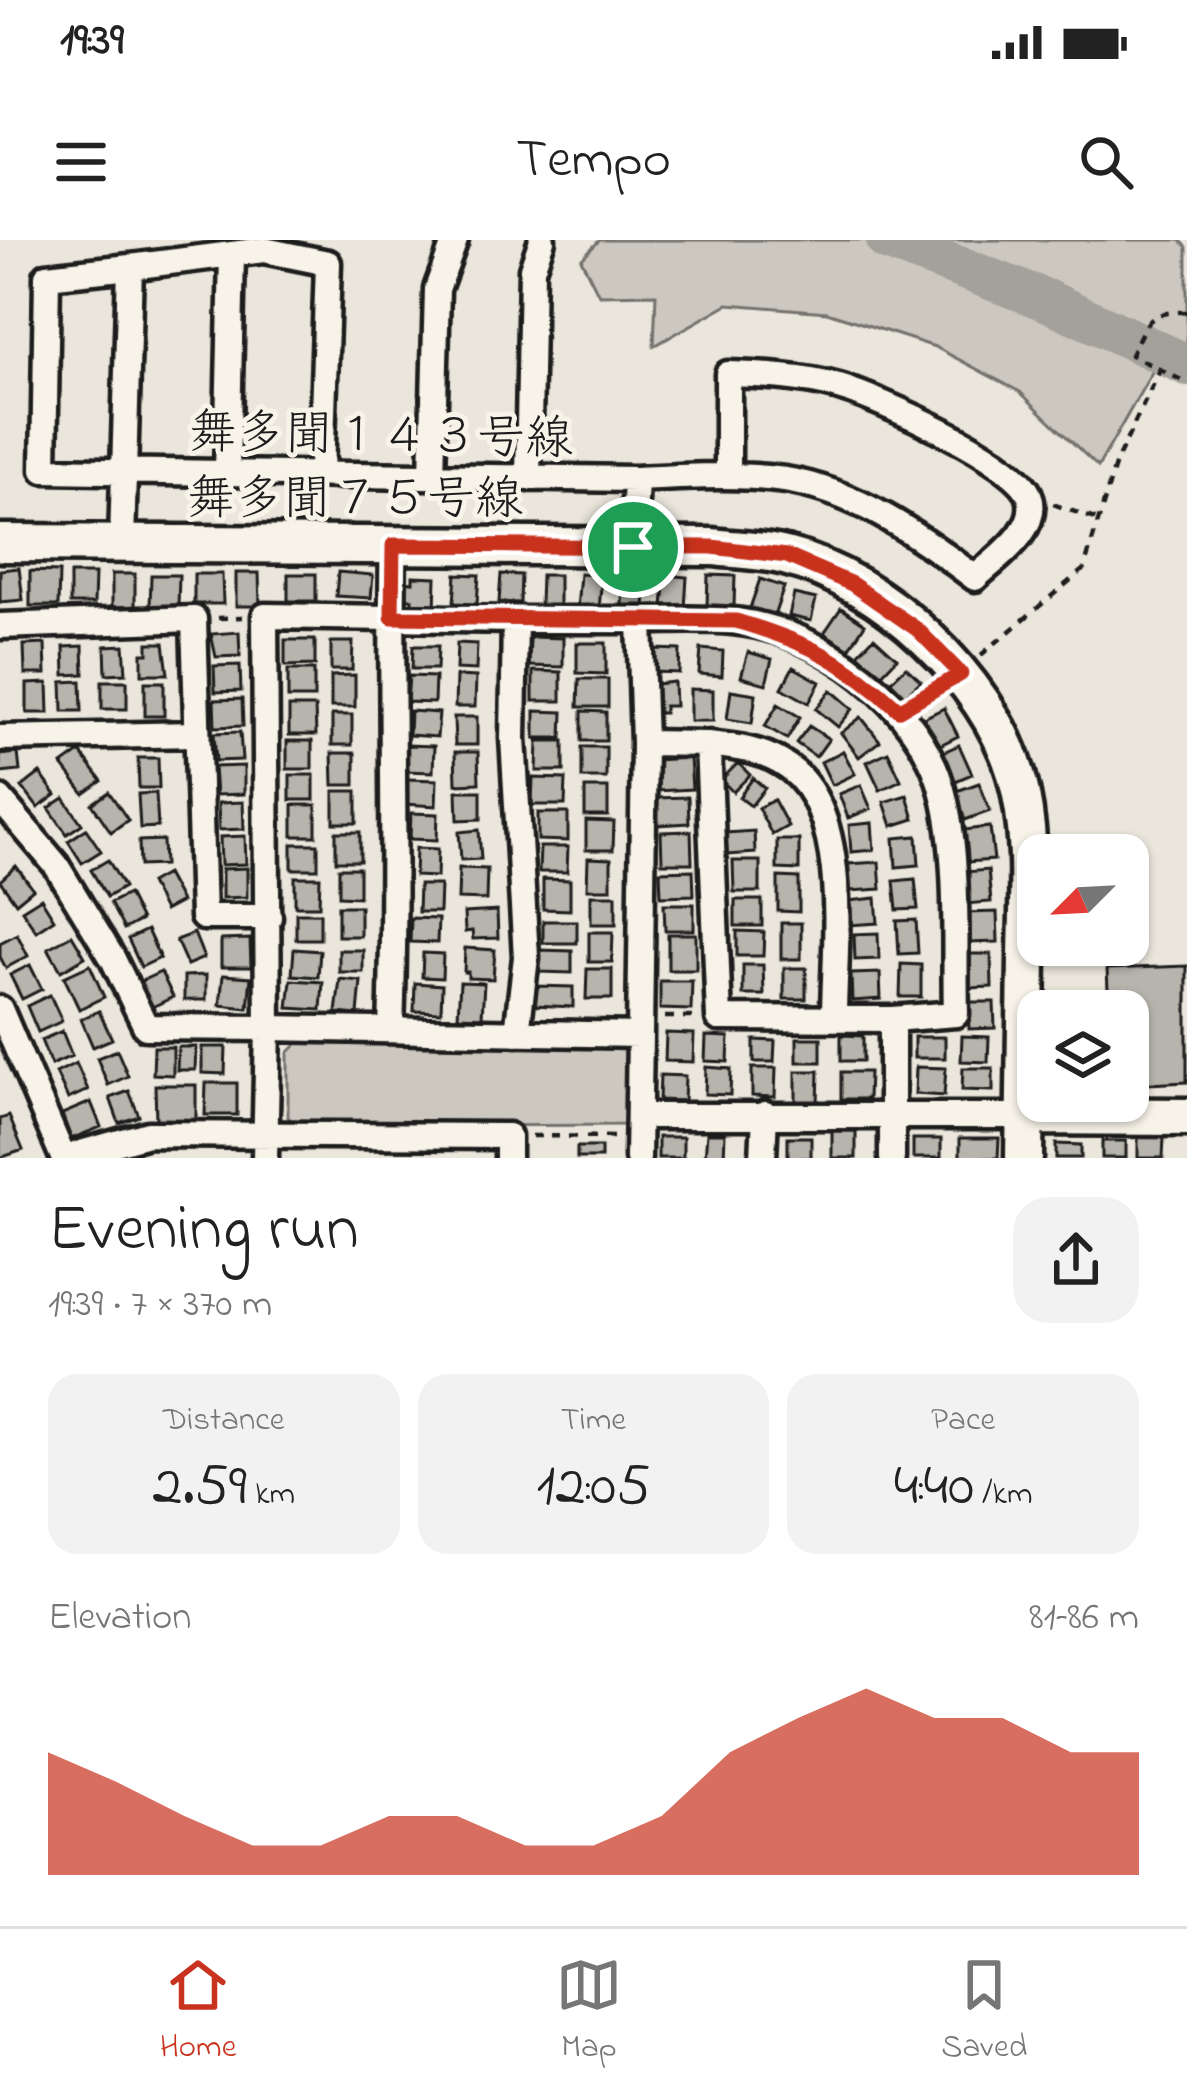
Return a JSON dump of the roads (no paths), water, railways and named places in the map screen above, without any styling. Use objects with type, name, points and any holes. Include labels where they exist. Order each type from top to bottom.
[{"type":"street","points":[[432,476],[437,289],[455,240]]},
{"type":"street","points":[[528,478],[532,269],[542,240]]},
{"type":"street","points":[[122,542],[130,266],[264,250],[328,263],[321,474]]},
{"type":"street","points":[[227,473],[232,254]]},
{"type":"street","name":"舞多聞１４３号線","points":[[130,266],[47,276],[44,470],[636,479],[728,476],[789,481],[855,502],[923,538],[975,578],[1024,531],[1030,514],[1030,496],[1021,483],[916,416],[837,387],[773,376],[728,374],[728,476]]},
{"type":"street","points":[[633,547],[636,479]]},
{"type":"street","name":"舞多聞７５号線","points":[[0,543],[712,547],[787,556],[852,584],[918,630],[961,674],[993,718],[1016,776],[1029,858],[1027,990]]},
{"type":"street","points":[[391,1030],[396,905],[391,804],[393,545]]},
{"type":"street","points":[[266,1145],[265,616],[736,621],[790,637],[835,658],[899,710],[943,792],[952,874],[956,1014],[892,1019],[719,1018],[708,744]]},
{"type":"street","points":[[0,626],[194,619],[203,916],[269,917]]},
{"type":"street","points":[[515,620],[513,738],[526,957],[517,1033]]},
{"type":"street","points":[[640,620],[644,743],[639,1137],[765,1114],[1017,1115]]},
{"type":"street","points":[[0,738],[197,734]]},
{"type":"street","points":[[644,743],[754,750],[784,764],[818,806],[828,828],[834,865],[834,1017]]},
{"type":"street","points":[[0,799],[56,865],[146,1027],[517,1033],[641,1026]]},
{"type":"street","points":[[0,1009],[63,1157],[148,1134],[266,1145],[508,1147]]},
{"type":"street","points":[[892,1019],[892,1158]]},
{"type":"street","points":[[763,1158],[765,1114]]},
{"type":"street","points":[[1149,1117],[1187,1117]]},
{"type":"street","name":"舞多聞７５号線","points":[[1024,1158],[1025,1122]]},
{"type":"waterway","points":[[887,240],[1046,300],[1187,365]]}]
